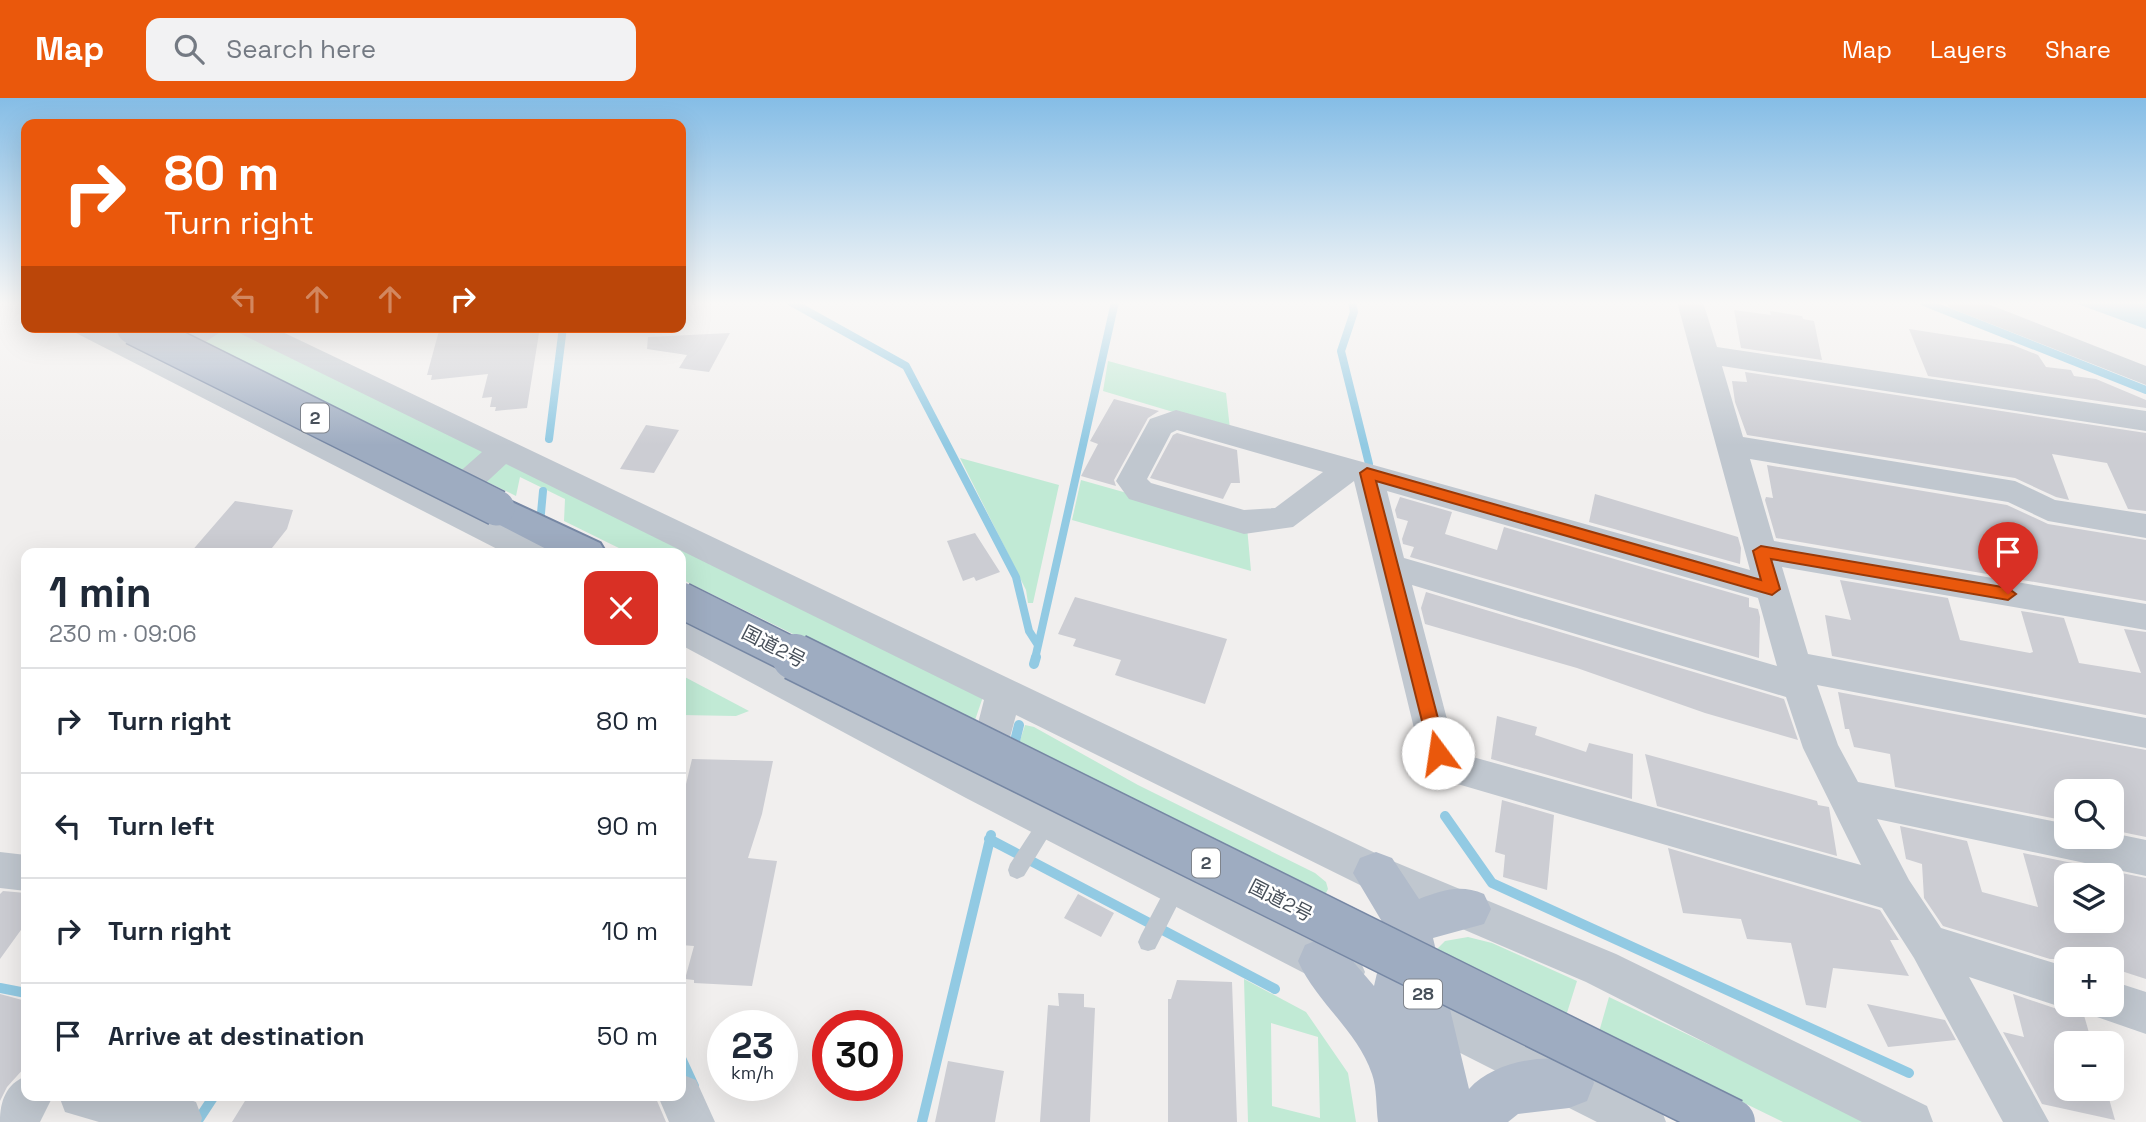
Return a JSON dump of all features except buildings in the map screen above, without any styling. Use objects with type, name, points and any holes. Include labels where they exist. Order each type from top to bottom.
[{"type":"highway","name":"2","points":[[180,350],[577,548]]},
{"type":"highway","name":"国道2号","points":[[686,602],[1732,1122]]},
{"type":"main road","name":"28","points":[[1376,873],[1400,908],[1409,934],[1412,1005],[1398,1074],[1404,1122]]},
{"type":"main road","points":[[1409,934],[1417,922],[1439,913],[1468,909]]},
{"type":"main road","points":[[1322,961],[1353,993],[1374,1024],[1398,1074]]},
{"type":"main road","name":"28","points":[[1412,1005],[1451,1122]]},
{"type":"main road","points":[[1480,1122],[1482,1116],[1510,1090],[1527,1085],[1569,1083]]},
{"type":"street","points":[[132,350],[441,506],[514,548]]},
{"type":"street","points":[[157,362],[175,350]]},
{"type":"street","points":[[296,350],[1376,873],[1468,909],[1603,969],[1822,1081],[1911,1122]]},
{"type":"street","points":[[1703,350],[1797,677],[1821,748],[1895,893],[1928,944],[2027,1122]]},
{"type":"street","points":[[2080,350],[2146,376]]},
{"type":"street","points":[[1704,354],[2146,421]]},
{"type":"street","points":[[1358,471],[1282,519],[1244,522],[1140,491],[1131,481],[1160,426],[1176,420],[1358,471],[1772,589]]},
{"type":"street","points":[[1730,445],[2015,492],[2048,510],[2146,526]]},
{"type":"street","points":[[441,506],[503,450]]},
{"type":"street","points":[[1358,471],[1391,566],[1438,753],[1450,767],[1895,893]]},
{"type":"street","points":[[1761,551],[2146,617]]},
{"type":"street","points":[[1391,566],[1797,677],[2146,733]]},
{"type":"street","points":[[686,632],[979,786],[1644,1122]]},
{"type":"street","points":[[979,786],[1004,691]]},
{"type":"street","points":[[1845,796],[2146,858]]},
{"type":"street","points":[[0,870],[21,872]]},
{"type":"street","points":[[1928,944],[2054,984]]},
{"type":"street","points":[[2124,1006],[2146,1013]]},
{"type":"street","points":[[13,1122],[28,1101]]},
{"type":"street","points":[[113,1101],[184,1112]]},
{"type":"street","points":[[682,1101],[693,1122]]},
{"type":"lane","points":[[1022,861],[1048,821]]},
{"type":"lane","points":[[1153,932],[1177,887]]},
{"type":"green space","points":[[215,350],[277,350],[486,451],[460,472]]},
{"type":"green space","points":[[1108,361],[1226,393],[1230,429],[1103,391]]},
{"type":"green space","points":[[960,458],[1059,485],[1033,603],[1028,603],[1026,590]]},
{"type":"green space","points":[[508,461],[985,691],[974,723],[686,581],[686,548],[619,548],[564,521],[565,499],[520,477],[516,496],[483,480]]},
{"type":"green space","points":[[1081,480],[1247,527],[1251,571],[1072,520]]},
{"type":"green space","points":[[686,678],[749,711],[736,716],[686,715]]},
{"type":"green space","points":[[1025,725],[1034,727],[1138,785],[1315,873],[1326,882],[1328,889],[1324,897],[1019,744]]},
{"type":"green space","points":[[1468,937],[1492,943],[1577,981],[1566,1016],[1436,950],[1445,941]]},
{"type":"green space","points":[[1244,979],[1306,1012],[1348,1073],[1356,1122],[1248,1122]],"holes":[[[1271,1023],[1318,1037],[1320,1118],[1272,1106]]]},
{"type":"green space","points":[[1609,997],[1871,1122],[1783,1122],[1599,1032]]},
{"type":"waterway","points":[[549,439],[560,350]]},
{"type":"waterway","points":[[877,350],[906,366],[1016,577],[1029,631],[1038,645]]},
{"type":"waterway","points":[[1035,659],[1104,350]]},
{"type":"waterway","points":[[1341,350],[1369,464]]},
{"type":"waterway","points":[[2045,350],[2146,390]]},
{"type":"waterway","points":[[540,524],[543,491]]},
{"type":"waterway","points":[[1034,664],[1036,657]]},
{"type":"waterway","points":[[1012,753],[1019,725]]},
{"type":"waterway","points":[[1445,816],[1492,883],[1909,1073]]},
{"type":"waterway","points":[[990,839],[991,835]]},
{"type":"waterway","points":[[922,1122],[990,839]]},
{"type":"waterway","points":[[990,839],[1275,989]]},
{"type":"waterway","points":[[0,988],[21,992]]},
{"type":"waterway","points":[[686,1069],[694,1086]]},
{"type":"waterway","points":[[197,1122],[211,1101]]},
{"type":"route","points":[[1438,753],[1367,473],[1772,589],[1761,551],[2008,594]]}]
